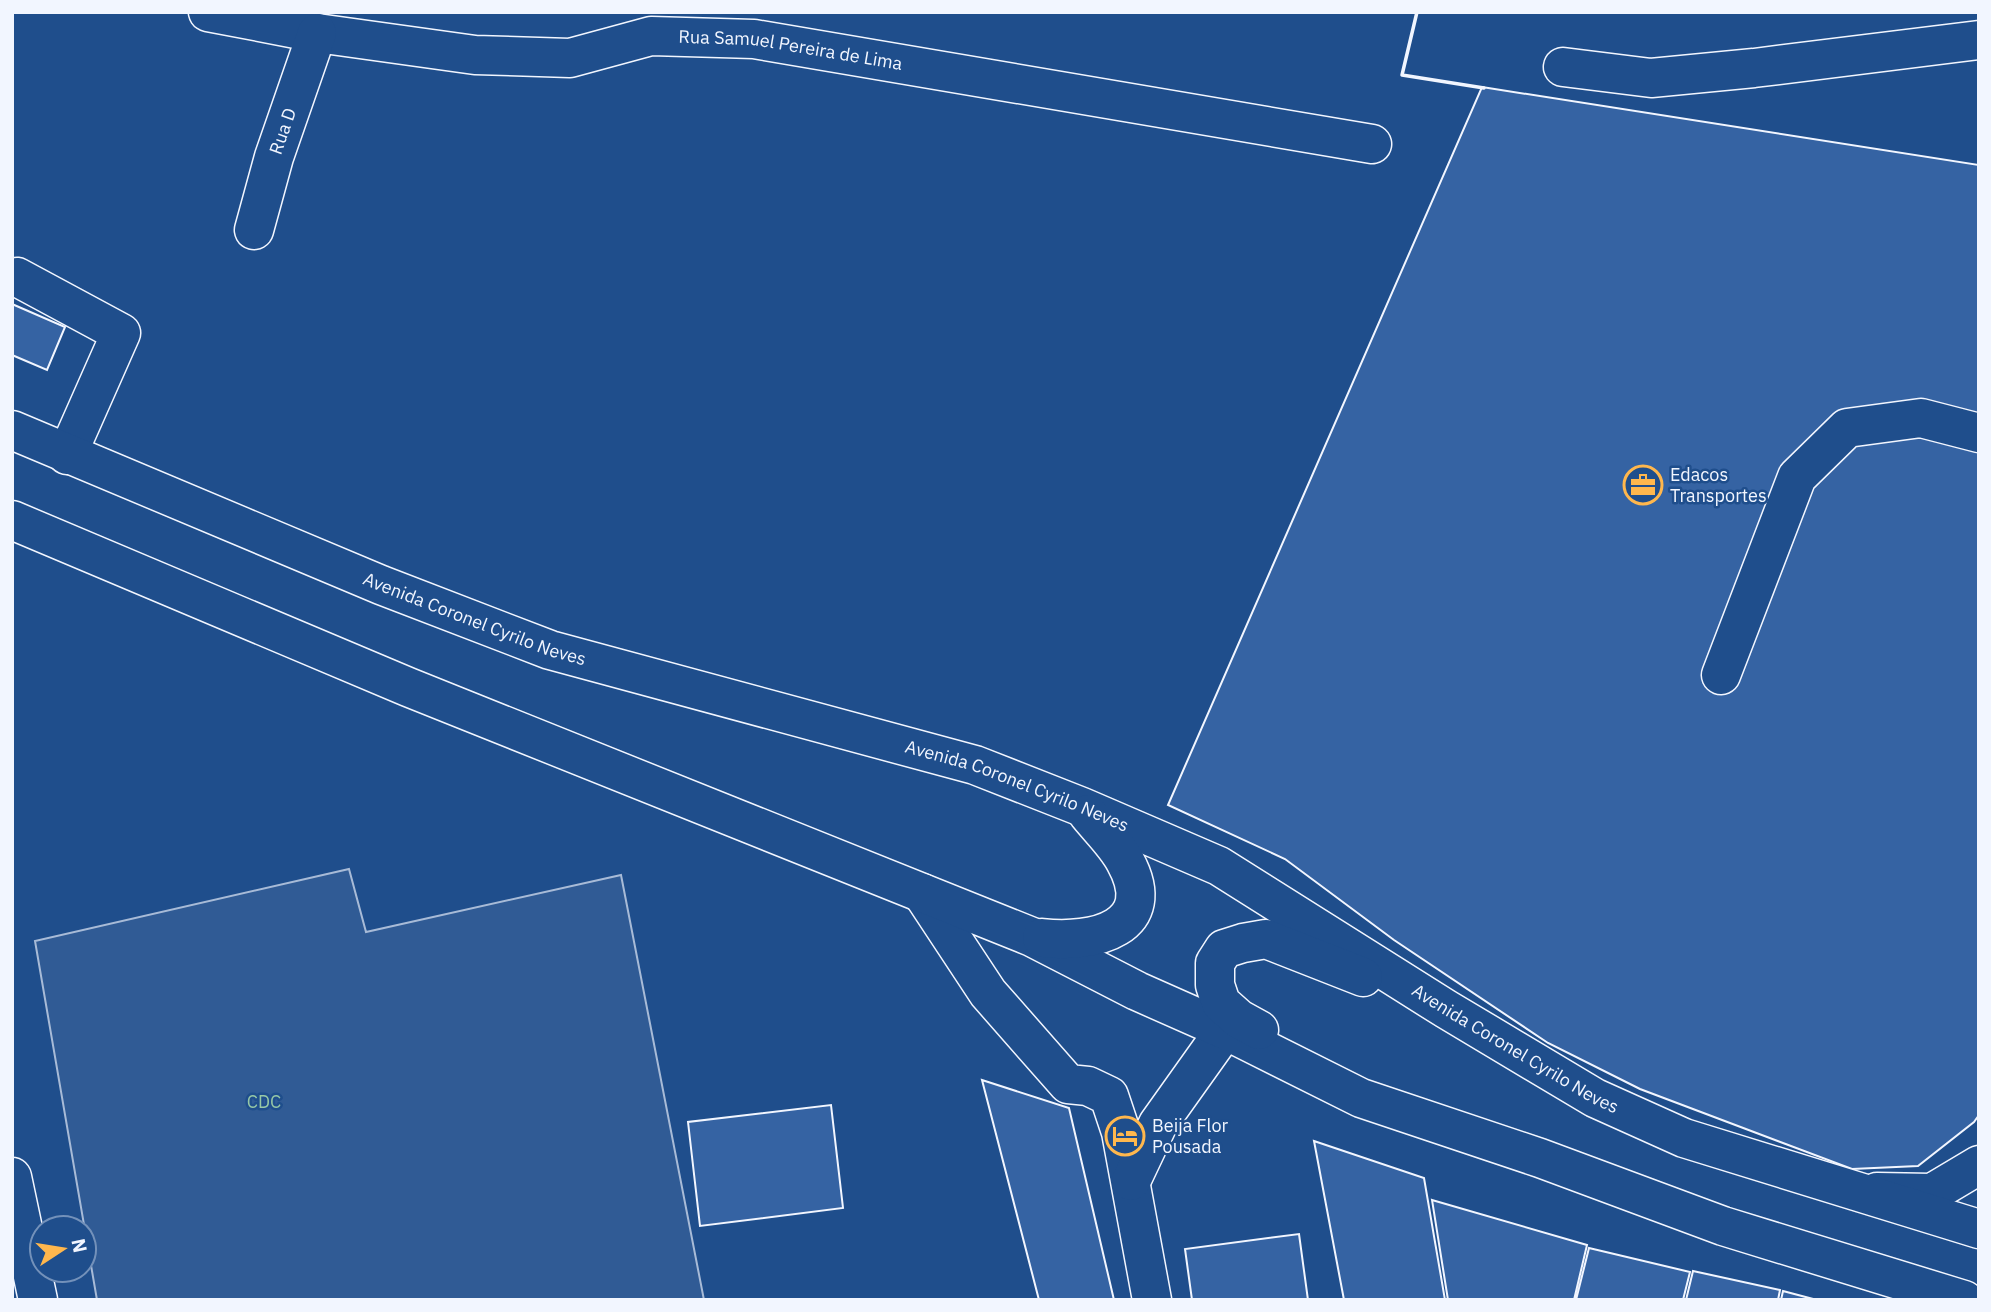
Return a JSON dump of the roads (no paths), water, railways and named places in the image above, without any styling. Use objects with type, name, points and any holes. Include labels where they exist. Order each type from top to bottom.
[{"type":"main road","name":"Rua Samuel Pereira de Lima","points":[[208,12],[317,33],[475,55],[570,58],[651,36],[754,39],[1371,144]]},
{"type":"main road","name":"Rua D","points":[[254,230],[274,157],[317,33]]},
{"type":"main road","points":[[1563,67],[1651,78],[1979,40]]},
{"type":"main road","points":[[17,277],[121,333],[67,455]]},
{"type":"main road","points":[[1721,675],[1797,477],[1847,428],[1922,418],[1979,433]]},
{"type":"main road","name":"Avenida Coronel Cyrilo Neves","points":[[12,430],[393,590],[550,650],[975,765],[1082,807],[1219,866],[1446,1009],[1595,1098],[1684,1138],[1979,1229]]},
{"type":"main road","points":[[12,520],[408,687],[1032,937],[1137,991],[1225,1030],[1361,1098],[1540,1158],[1723,1226],[1964,1300]]},
{"type":"main road","points":[[1032,937],[1066,940],[1105,935],[1128,918],[1136,901],[1133,880],[1126,862],[1082,807]]},
{"type":"main road","points":[[922,893],[988,993],[1061,1077],[1068,1084],[1088,1086],[1110,1096],[1121,1132],[1153,1300]]},
{"type":"main road","points":[[1361,1098],[1299,1052],[1239,1018],[1221,1003],[1215,985],[1215,963],[1224,949],[1266,939],[1446,1009]]},
{"type":"main road","points":[[1131,1181],[1158,1124],[1225,1030]]},
{"type":"main road","points":[[1857,1192],[1932,1193],[1979,1165]]},
{"type":"main road","points":[[12,1177],[38,1300]]},
{"type":"place","name":"Edacos Transportes","points":[[1643,485]]},
{"type":"place","name":"Beija Flor Pousada","points":[[1125,1136]]},
{"type":"park label","name":"CDC","points":[[264,1102]]}]
